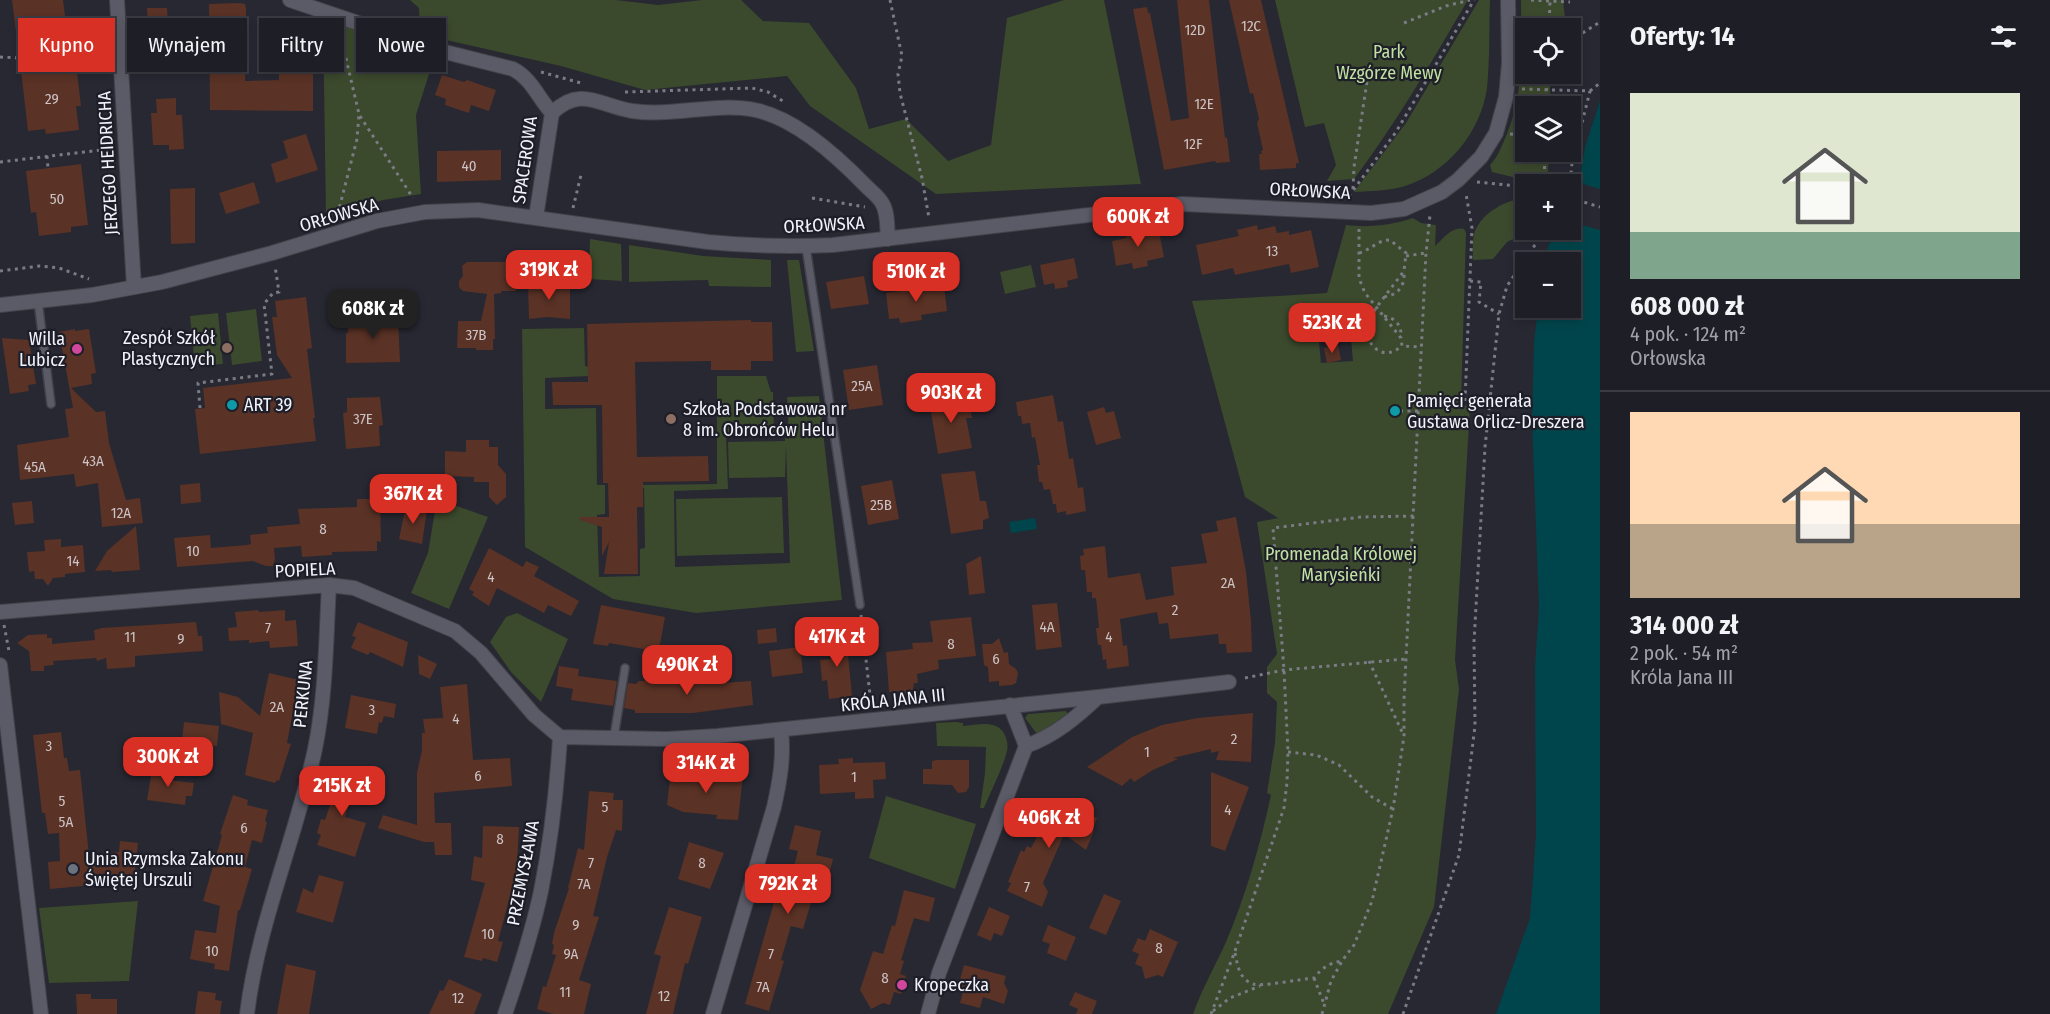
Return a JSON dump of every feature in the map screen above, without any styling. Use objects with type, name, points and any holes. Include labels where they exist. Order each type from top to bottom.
[{"type":"street","name":"JERZEGO HEIDRICHA","points":[[117,0],[134,287]]},
{"type":"street","name":"SPACEROWA","points":[[290,0],[318,6],[441,51],[513,69],[529,81],[552,113],[536,217]]},
{"type":"street","name":"ORŁOWSKA","points":[[0,305],[92,295],[174,279],[251,259],[377,221],[425,212],[478,210],[708,242],[806,247],[1182,204],[1371,213],[1404,209],[1442,192],[1468,170],[1496,134],[1506,97],[1509,63],[1508,0]]},
{"type":"street","points":[[552,113],[567,101],[582,97],[633,111],[754,109],[777,116],[793,125],[840,161],[882,203],[888,239]]},
{"type":"street","name":"POPIELA","points":[[0,612],[329,585],[354,588],[455,631],[481,653],[534,715],[560,736]]},
{"type":"street","name":"PERKUNA","points":[[247,1014],[257,952],[315,748],[324,686],[329,585]]},
{"type":"street","points":[[0,665],[41,1014]]},
{"type":"street","name":"KRÓLA JANA III","points":[[560,736],[667,739],[781,730],[1229,682]]},
{"type":"street","points":[[1026,746],[1042,740],[1071,721],[1098,697]]},
{"type":"street","points":[[928,1014],[946,952],[1026,746],[1010,705]]},
{"type":"street","points":[[713,1014],[774,807],[782,772],[781,730]]},
{"type":"street","name":"PRZEMYSŁAWA","points":[[506,1014],[524,958],[541,891],[557,782],[560,736]]},
{"type":"lane","points":[[806,247],[860,605]]},
{"type":"lane","points":[[38,301],[51,404]]},
{"type":"lane","points":[[614,737],[625,668]]},
{"type":"path","points":[[891,0],[902,56],[898,74],[900,93],[922,178],[930,234]]},
{"type":"path","points":[[1404,23],[1446,6],[1470,0]]},
{"type":"path","points":[[1359,198],[1347,199],[1396,132],[1474,0]]},
{"type":"path","points":[[1531,0],[1570,2]]},
{"type":"path","points":[[1549,18],[1550,1]]},
{"type":"path","points":[[318,6],[328,34],[344,50],[359,114],[357,139],[335,223]]},
{"type":"path","points":[[1581,34],[1600,22]]},
{"type":"path","points":[[0,57],[18,58]]},
{"type":"path","points":[[1353,191],[1354,167],[1368,75]]},
{"type":"path","points":[[1571,174],[1590,91],[1600,83]]},
{"type":"path","points":[[1546,84],[1546,96]]},
{"type":"path","points":[[1517,89],[1590,91]]},
{"type":"path","points":[[359,114],[417,203]]},
{"type":"path","points":[[1505,134],[1515,134]]},
{"type":"path","points":[[0,162],[109,149]]},
{"type":"path","points":[[47,156],[48,168]]},
{"type":"path","points":[[570,222],[581,176]]},
{"type":"path","points":[[1472,182],[1515,186]]},
{"type":"path","points":[[1465,401],[1472,228],[1466,189]]},
{"type":"path","points":[[812,198],[870,208]]},
{"type":"path","points":[[1581,201],[1600,207]]},
{"type":"path","points":[[1322,1014],[1331,981],[1354,945],[1372,901],[1393,809],[1404,736],[1421,347],[1430,212]]},
{"type":"path","points":[[1359,223],[1359,278],[1365,293],[1401,338]]},
{"type":"path","points":[[1359,253],[1378,242],[1390,240],[1406,253],[1402,286],[1398,292],[1384,297]]},
{"type":"path","points":[[1403,1014],[1459,855],[1475,726],[1474,642],[1485,447],[1498,314],[1507,286],[1538,240]]},
{"type":"path","points":[[1406,256],[1426,253]]},
{"type":"path","points":[[275,265],[280,298]]},
{"type":"path","points":[[0,271],[40,266],[58,268],[87,278]]},
{"type":"path","points":[[1404,271],[1376,308],[1365,327],[1366,337],[1371,345],[1383,353],[1391,353],[1402,346],[1421,347]]},
{"type":"path","points":[[1470,280],[1481,282],[1479,302],[1498,314]]},
{"type":"path","points":[[201,408],[198,383],[272,374],[264,304],[273,293],[279,292]]},
{"type":"path","points":[[1382,316],[1388,316],[1397,322],[1400,327],[1402,346]]},
{"type":"path","points":[[1400,411],[1419,411]]},
{"type":"path","points":[[1211,1013],[1235,951],[1284,808],[1288,752],[1273,528],[1361,516],[1414,516]]},
{"type":"path","points":[[860,605],[873,721]]},
{"type":"path","points":[[1229,682],[1284,670],[1406,658]]},
{"type":"path","points":[[1369,661],[1404,736]]},
{"type":"path","points":[[1288,752],[1316,756],[1339,765],[1372,797],[1393,809]]},
{"type":"path","points":[[1235,951],[1239,969],[1245,979],[1253,984],[1264,985]]},
{"type":"path","points":[[1211,1013],[1230,998],[1264,985],[1314,978],[1331,963],[1342,962]]},
{"type":"path","points":[[1314,978],[1325,1005]]},
{"type":"green space","points":[[410,0],[616,0],[658,5],[702,0],[741,0],[763,21],[809,23],[856,88],[869,129],[906,119],[948,161],[991,145],[1007,18],[1064,0],[1104,0],[1141,184],[936,194],[810,106],[787,76],[645,90],[561,66],[446,40],[446,18],[419,18],[419,8]]},
{"type":"green space","name":"Park Wzgórze Mewy","points":[[1275,0],[1468,0],[1399,113],[1354,179],[1327,181],[1336,165],[1324,123],[1305,127]]},
{"type":"green space","points":[[1479,0],[1490,0],[1487,88],[1478,120],[1460,149],[1448,161],[1420,180],[1392,189],[1354,192],[1406,123]]},
{"type":"green space","points":[[1521,0],[1563,0],[1565,18],[1521,18]]},
{"type":"green space","points":[[344,26],[356,30],[356,72],[430,72],[416,115],[421,194],[383,200],[326,217],[324,72],[344,72]]},
{"type":"green space","points":[[1519,84],[1559,84],[1550,86],[1550,96],[1518,96]]},
{"type":"green space","points":[[1515,110],[1515,162],[1549,162],[1548,174],[1515,174],[1515,178],[1492,172],[1490,165],[1511,124]]},
{"type":"green space","points":[[1515,200],[1515,238],[1507,242],[1493,259],[1473,260],[1474,234],[1479,224],[1489,213]]},
{"type":"green space","name":"Promenada Królowej Marysieńki","points":[[1413,218],[1421,223],[1436,225],[1435,246],[1448,233],[1456,229],[1464,229],[1466,233],[1461,404],[1470,407],[1455,660],[1459,689],[1434,907],[1388,1014],[1193,1014],[1240,906],[1271,795],[1267,793],[1275,743],[1277,702],[1267,693],[1267,667],[1277,654],[1257,522],[1278,518],[1245,497],[1192,301],[1327,293],[1346,225],[1371,226]],"holes":[[[1351,339],[1353,361],[1321,363],[1319,342]]]},
{"type":"green space","points":[[590,239],[621,244],[622,281],[589,279]]},
{"type":"green space","points":[[629,245],[703,256],[771,260],[771,287],[709,286],[708,280],[629,282]]},
{"type":"green space","points":[[787,260],[799,260],[814,351],[796,352]]},
{"type":"green space","points":[[1031,265],[1036,287],[1005,294],[1000,272]]},
{"type":"green space","points":[[256,309],[262,361],[232,365],[226,313]]},
{"type":"green space","points":[[218,313],[223,364],[195,366],[190,316]]},
{"type":"green space","points":[[584,328],[585,366],[589,367],[589,376],[545,378],[545,409],[596,408],[597,485],[605,485],[605,514],[597,515],[599,577],[640,576],[640,549],[645,548],[644,488],[637,488],[637,485],[717,484],[717,376],[766,376],[771,392],[773,392],[774,433],[726,434],[728,489],[674,491],[675,567],[790,563],[786,446],[785,477],[729,478],[728,442],[785,441],[785,438],[789,439],[787,397],[819,396],[842,600],[696,613],[613,599],[525,547],[522,329]]},
{"type":"green space","points":[[782,497],[784,553],[677,556],[676,499]]},
{"type":"green space","points":[[437,499],[488,517],[449,609],[411,593],[428,553]]},
{"type":"green space","points":[[517,613],[568,639],[541,702],[511,672],[490,642],[506,617]]},
{"type":"green space","points":[[1066,711],[1068,714],[1037,734],[1025,718],[1028,714]]},
{"type":"green space","points":[[936,723],[963,723],[963,726],[992,725],[1002,730],[1007,740],[1005,757],[984,808],[980,808],[986,747],[937,746]]},
{"type":"green space","points":[[886,796],[976,824],[955,889],[869,858]]},
{"type":"green space","points":[[138,901],[129,981],[49,983],[39,908]]},
{"type":"water","points":[[1600,101],[1600,1014],[1496,1014],[1530,918],[1536,835],[1535,667],[1539,608],[1532,421],[1534,342],[1537,318],[1581,318],[1581,252],[1546,252],[1551,240],[1581,240],[1580,174],[1585,147]]},
{"type":"water","points":[[1035,518],[1037,529],[1011,533],[1009,522]]},
{"type":"pier","points":[[1581,183],[1600,189],[1600,230],[1581,225]]},
{"type":"building","points":[[12,0],[63,0],[65,18],[18,18],[18,32],[16,32]]},
{"type":"building","points":[[1177,0],[1209,0],[1225,138],[1227,137],[1230,162],[1216,163],[1215,161],[1164,170],[1133,9],[1147,7],[1150,13],[1171,121],[1189,118]]},
{"type":"building","points":[[1229,0],[1261,0],[1299,163],[1296,163],[1296,168],[1260,170],[1259,154],[1262,154],[1263,150],[1257,123],[1259,119],[1253,93],[1250,94]]},
{"type":"building","points":[[209,4],[245,4],[246,18],[209,18]]},
{"type":"building","points":[[147,8],[167,8],[168,18],[147,18]]},
{"type":"building","points":[[21,72],[77,72],[81,106],[76,106],[79,130],[46,134],[45,129],[28,131]]},
{"type":"building","points":[[210,72],[245,73],[245,81],[279,80],[279,72],[313,72],[313,111],[210,110]]},
{"type":"building","points":[[442,75],[464,82],[467,80],[496,90],[489,111],[471,105],[469,113],[445,105],[446,99],[435,95]]},
{"type":"building","points":[[176,98],[176,115],[182,115],[184,149],[169,150],[169,145],[153,145],[151,113],[157,113],[156,99]]},
{"type":"building","points":[[306,134],[318,170],[276,183],[271,164],[288,158],[283,141]]},
{"type":"building","points":[[501,150],[501,180],[437,182],[437,151]]},
{"type":"building","points":[[81,164],[88,225],[71,227],[71,232],[39,236],[36,212],[31,213],[26,171]]},
{"type":"building","points":[[254,182],[260,203],[226,214],[219,193]]},
{"type":"building","points":[[195,188],[195,243],[171,244],[170,189]]},
{"type":"building","points":[[1257,225],[1258,230],[1275,226],[1277,233],[1289,231],[1289,235],[1311,230],[1319,267],[1291,273],[1289,264],[1235,275],[1233,268],[1202,275],[1196,245],[1239,236],[1237,230]]},
{"type":"building","points":[[1158,227],[1164,257],[1147,261],[1148,266],[1133,269],[1132,263],[1116,266],[1112,241],[1127,238],[1126,233]]},
{"type":"building","points":[[1074,258],[1078,278],[1067,281],[1068,287],[1055,289],[1054,283],[1044,285],[1040,265]]},
{"type":"building","points":[[467,262],[515,262],[516,291],[501,291],[501,293],[494,294],[495,339],[493,339],[493,350],[457,348],[458,321],[481,321],[487,294],[463,291],[459,287],[459,281],[463,276],[462,266]]},
{"type":"building","points":[[864,276],[869,304],[831,309],[826,282]]},
{"type":"building","points":[[570,283],[570,319],[547,317],[529,319],[528,284]]},
{"type":"building","points":[[944,285],[947,311],[921,315],[922,320],[900,323],[899,318],[889,319],[886,293]]},
{"type":"building","points":[[306,297],[312,348],[307,349],[316,441],[200,454],[195,409],[205,408],[203,388],[292,378],[277,355],[272,317],[277,317],[275,301]]},
{"type":"building","points":[[398,316],[400,362],[346,363],[348,317]]},
{"type":"building","points":[[751,320],[751,322],[772,322],[773,361],[751,361],[751,370],[711,370],[711,361],[635,362],[637,457],[708,456],[709,481],[643,482],[643,507],[637,507],[638,574],[604,574],[609,542],[602,556],[602,527],[580,520],[580,517],[609,517],[608,483],[603,483],[602,405],[553,405],[552,382],[588,382],[587,324]]},
{"type":"building","points":[[75,329],[75,331],[89,329],[96,373],[91,374],[92,384],[71,388],[96,412],[105,411],[109,443],[126,500],[140,498],[143,523],[102,527],[98,483],[76,487],[74,474],[20,480],[17,445],[69,437],[65,409],[73,408],[59,332]]},
{"type":"building","points":[[2,338],[29,340],[36,384],[28,385],[29,391],[10,394]]},
{"type":"building","points":[[1338,345],[1341,360],[1327,363],[1324,348]]},
{"type":"building","points":[[877,365],[883,405],[849,410],[843,370]]},
{"type":"building","points":[[963,395],[964,402],[969,401],[972,418],[966,418],[972,448],[938,454],[929,400]]},
{"type":"building","points":[[1053,395],[1058,422],[1063,421],[1069,459],[1073,458],[1078,488],[1083,487],[1086,511],[1066,515],[1066,511],[1057,513],[1050,489],[1044,490],[1042,482],[1039,482],[1037,465],[1040,465],[1035,437],[1032,438],[1030,423],[1022,424],[1016,402]]},
{"type":"building","points":[[380,397],[383,425],[379,426],[380,446],[346,449],[343,413],[347,412],[347,398]]},
{"type":"building","points":[[1104,407],[1106,413],[1114,411],[1121,438],[1096,445],[1087,412]]},
{"type":"building","points":[[466,440],[489,440],[489,447],[498,447],[498,465],[506,474],[506,497],[497,505],[489,497],[489,482],[474,482],[474,477],[445,476],[445,451],[466,452]]},
{"type":"building","points":[[975,471],[980,501],[986,501],[989,518],[983,520],[983,529],[951,534],[941,474]]},
{"type":"building","points":[[892,480],[899,519],[868,525],[861,486]]},
{"type":"building","points":[[200,483],[201,502],[181,504],[180,485]]},
{"type":"building","points":[[357,499],[380,499],[381,542],[377,541],[377,551],[332,552],[332,555],[302,557],[301,546],[274,548],[273,566],[253,561],[177,567],[174,538],[210,535],[211,548],[247,545],[251,544],[250,535],[268,533],[267,527],[300,524],[298,509],[357,507]]},
{"type":"building","points":[[32,501],[34,523],[15,525],[12,503]]},
{"type":"building","points":[[406,505],[427,509],[422,544],[399,539]]},
{"type":"building","points":[[1236,517],[1246,572],[1252,652],[1227,653],[1226,644],[1219,644],[1218,634],[1170,639],[1168,623],[1159,624],[1157,612],[1120,619],[1123,646],[1127,645],[1129,666],[1107,669],[1101,645],[1098,645],[1096,598],[1092,598],[1092,592],[1087,592],[1085,570],[1081,570],[1080,556],[1084,555],[1083,549],[1105,546],[1108,578],[1140,573],[1146,600],[1174,595],[1171,567],[1207,563],[1201,534],[1218,531],[1216,521]]},
{"type":"building","points":[[136,526],[140,570],[95,571],[107,551]]},
{"type":"building","points":[[61,539],[61,547],[83,545],[85,572],[53,578],[48,586],[43,579],[35,579],[34,571],[29,572],[27,552],[45,551],[44,540]]},
{"type":"building","points":[[489,548],[523,567],[526,561],[539,567],[534,576],[579,601],[571,616],[548,605],[544,613],[497,588],[489,606],[472,595],[474,592],[469,589]]},
{"type":"building","points":[[981,556],[985,593],[969,595],[966,564]]},
{"type":"building","points":[[1057,603],[1062,647],[1036,650],[1032,605]]},
{"type":"building","points":[[601,605],[665,617],[658,655],[644,652],[644,649],[609,643],[608,646],[593,644]]},
{"type":"building","points":[[258,610],[259,612],[285,610],[285,621],[296,620],[298,646],[270,648],[269,641],[249,643],[249,640],[229,641],[228,628],[237,627],[235,612]]},
{"type":"building","points":[[971,617],[976,656],[938,660],[939,669],[917,674],[918,683],[914,683],[911,703],[897,691],[889,692],[886,652],[913,649],[912,643],[933,642],[930,621]]},
{"type":"building","points":[[196,622],[198,636],[202,636],[203,651],[135,656],[135,667],[107,669],[106,658],[97,661],[96,658],[53,661],[54,665],[44,666],[44,671],[31,671],[29,651],[17,643],[28,635],[47,634],[47,638],[52,638],[52,644],[95,640],[94,630],[102,628]]},
{"type":"building","points":[[358,622],[408,642],[403,667],[370,652],[368,655],[351,648],[356,637],[352,636]]},
{"type":"building","points":[[776,628],[777,642],[758,644],[757,630]]},
{"type":"building","points":[[846,634],[852,696],[829,699],[827,680],[822,681],[820,660],[831,659],[828,636]]},
{"type":"building","points":[[999,638],[1004,653],[1008,652],[1009,664],[1018,673],[1016,683],[1012,685],[999,686],[999,681],[989,682],[988,667],[984,665],[982,644],[992,644]]},
{"type":"building","points":[[800,647],[803,673],[772,677],[769,651]]},
{"type":"building","points":[[418,655],[437,664],[430,679],[419,674]]},
{"type":"building","points":[[559,666],[579,669],[578,676],[617,681],[613,706],[571,700],[573,689],[556,686]]},
{"type":"building","points":[[269,673],[299,680],[287,743],[291,744],[279,781],[275,783],[245,775],[253,733],[221,724],[219,692],[238,697],[260,716]]},
{"type":"building","points":[[707,679],[707,684],[751,681],[753,705],[693,713],[635,713],[635,710],[624,708],[628,683]]},
{"type":"building","points":[[467,684],[473,760],[510,758],[512,786],[434,793],[435,823],[451,823],[452,855],[435,855],[434,842],[424,842],[378,828],[383,815],[417,825],[417,773],[422,750],[422,733],[425,733],[423,719],[443,718],[440,687]]},
{"type":"building","points":[[351,695],[396,704],[394,718],[384,716],[382,723],[379,722],[377,734],[345,728]]},
{"type":"building","points":[[1253,713],[1251,762],[1216,760],[1219,751],[1211,753],[1211,749],[1173,758],[1178,759],[1153,770],[1134,782],[1131,778],[1122,786],[1087,767],[1132,737],[1162,725],[1198,718]]},
{"type":"building","points":[[184,722],[219,726],[217,746],[182,741]]},
{"type":"building","points":[[61,732],[64,758],[67,758],[69,771],[80,770],[89,855],[119,852],[120,841],[138,843],[134,878],[102,874],[97,884],[94,885],[50,889],[48,862],[60,861],[59,833],[48,834],[45,813],[42,813],[33,735]]},
{"type":"building","points":[[853,758],[853,763],[885,762],[886,779],[873,780],[874,798],[855,799],[855,792],[820,794],[819,765],[839,764],[838,759]]},
{"type":"building","points":[[969,760],[969,787],[966,792],[958,793],[952,785],[923,784],[923,769],[932,769],[932,761]]},
{"type":"building","points":[[153,764],[166,767],[165,776],[170,776],[169,780],[194,783],[192,796],[186,796],[185,805],[147,800]]},
{"type":"building","points":[[335,768],[362,775],[358,791],[353,790],[345,817],[366,823],[355,857],[317,845],[321,835],[317,833],[321,819],[325,820],[335,790],[330,788]]},
{"type":"building","points":[[671,771],[743,776],[738,820],[716,819],[717,815],[683,812],[667,805]]},
{"type":"building","points":[[1211,772],[1249,787],[1225,851],[1211,846]]},
{"type":"building","points":[[589,791],[614,793],[613,800],[623,800],[622,831],[616,830],[607,857],[593,916],[599,917],[579,980],[591,984],[584,1014],[553,1014],[537,1009],[543,986],[546,987],[556,955],[552,954],[554,933],[569,888],[578,848],[584,850]]},
{"type":"building","points":[[233,795],[248,800],[247,805],[268,810],[262,843],[252,840],[245,867],[252,869],[240,910],[238,910],[229,971],[214,969],[215,964],[190,959],[195,930],[216,933],[220,906],[203,901],[222,835],[220,834]]},
{"type":"building","points":[[1067,798],[1084,806],[1082,811],[1097,818],[1086,850],[1064,834],[1043,883],[1048,892],[1042,907],[1007,891],[1011,883],[1008,882],[1021,850],[1024,852],[1027,846],[1031,848],[1057,800],[1065,803]]},
{"type":"building","points":[[795,825],[821,831],[816,855],[833,859],[828,879],[819,877],[803,929],[791,926],[781,960],[784,961],[769,1011],[745,1004],[774,902],[776,902],[781,887],[788,889],[798,851],[789,849]]},
{"type":"building","points":[[483,826],[519,827],[518,865],[511,900],[509,900],[498,941],[503,942],[497,962],[483,958],[482,961],[464,957],[485,883],[471,880],[474,856],[482,858]]},
{"type":"building","points":[[689,842],[724,853],[710,889],[678,879]]},
{"type":"building","points":[[319,875],[344,882],[333,923],[296,912],[303,888],[313,893]]},
{"type":"building","points":[[904,890],[935,898],[929,922],[914,918],[901,960],[904,961],[900,974],[906,976],[901,994],[894,992],[890,1005],[883,1003],[871,1009],[860,990],[873,951],[883,954],[892,925],[895,926]]},
{"type":"building","points":[[1104,894],[1121,901],[1106,935],[1089,928]]},
{"type":"building","points":[[669,907],[702,917],[688,964],[685,963],[673,1014],[646,1014],[661,956],[654,954]]},
{"type":"building","points":[[989,907],[1010,916],[1002,936],[994,933],[991,941],[977,935]]},
{"type":"building","points":[[1048,925],[1076,937],[1066,961],[1047,953],[1050,944],[1042,941]]},
{"type":"building","points":[[1150,929],[1178,942],[1163,977],[1158,975],[1145,979],[1142,967],[1135,964],[1139,954],[1132,951],[1138,938],[1145,941]]},
{"type":"building","points":[[286,964],[316,971],[309,1014],[277,1014]]},
{"type":"building","points":[[964,965],[1006,976],[1004,983],[1008,991],[1004,1004],[983,997],[980,1008],[960,1003],[964,988],[958,987]]},
{"type":"building","points":[[449,979],[482,994],[474,1014],[429,1014],[440,990],[443,991]]},
{"type":"building","points":[[198,991],[216,993],[215,1000],[222,1001],[220,1014],[195,1014]]},
{"type":"building","points":[[1075,992],[1097,1001],[1092,1014],[1076,1014],[1078,1009],[1069,1005]]},
{"type":"building","points":[[76,994],[91,994],[91,999],[117,999],[117,1014],[77,1014]]},
{"type":"place","name":"Zespół Szkół Plastycznych","points":[[227,348]]},
{"type":"place","name":"Willa Lubicz","points":[[77,349]]},
{"type":"place","name":"ART 39","points":[[232,405]]},
{"type":"place","name":"Pamięci generała Gustawa Orlicz-Dreszera","points":[[1395,411]]},
{"type":"place","name":"Szkoła Podstawowa nr 8 im. Obrońców Helu","points":[[671,419]]},
{"type":"place","name":"Unia Rzymska Zakonu Świętej Urszuli","points":[[73,869]]},
{"type":"place","name":"Kropeczka","points":[[902,985]]}]
